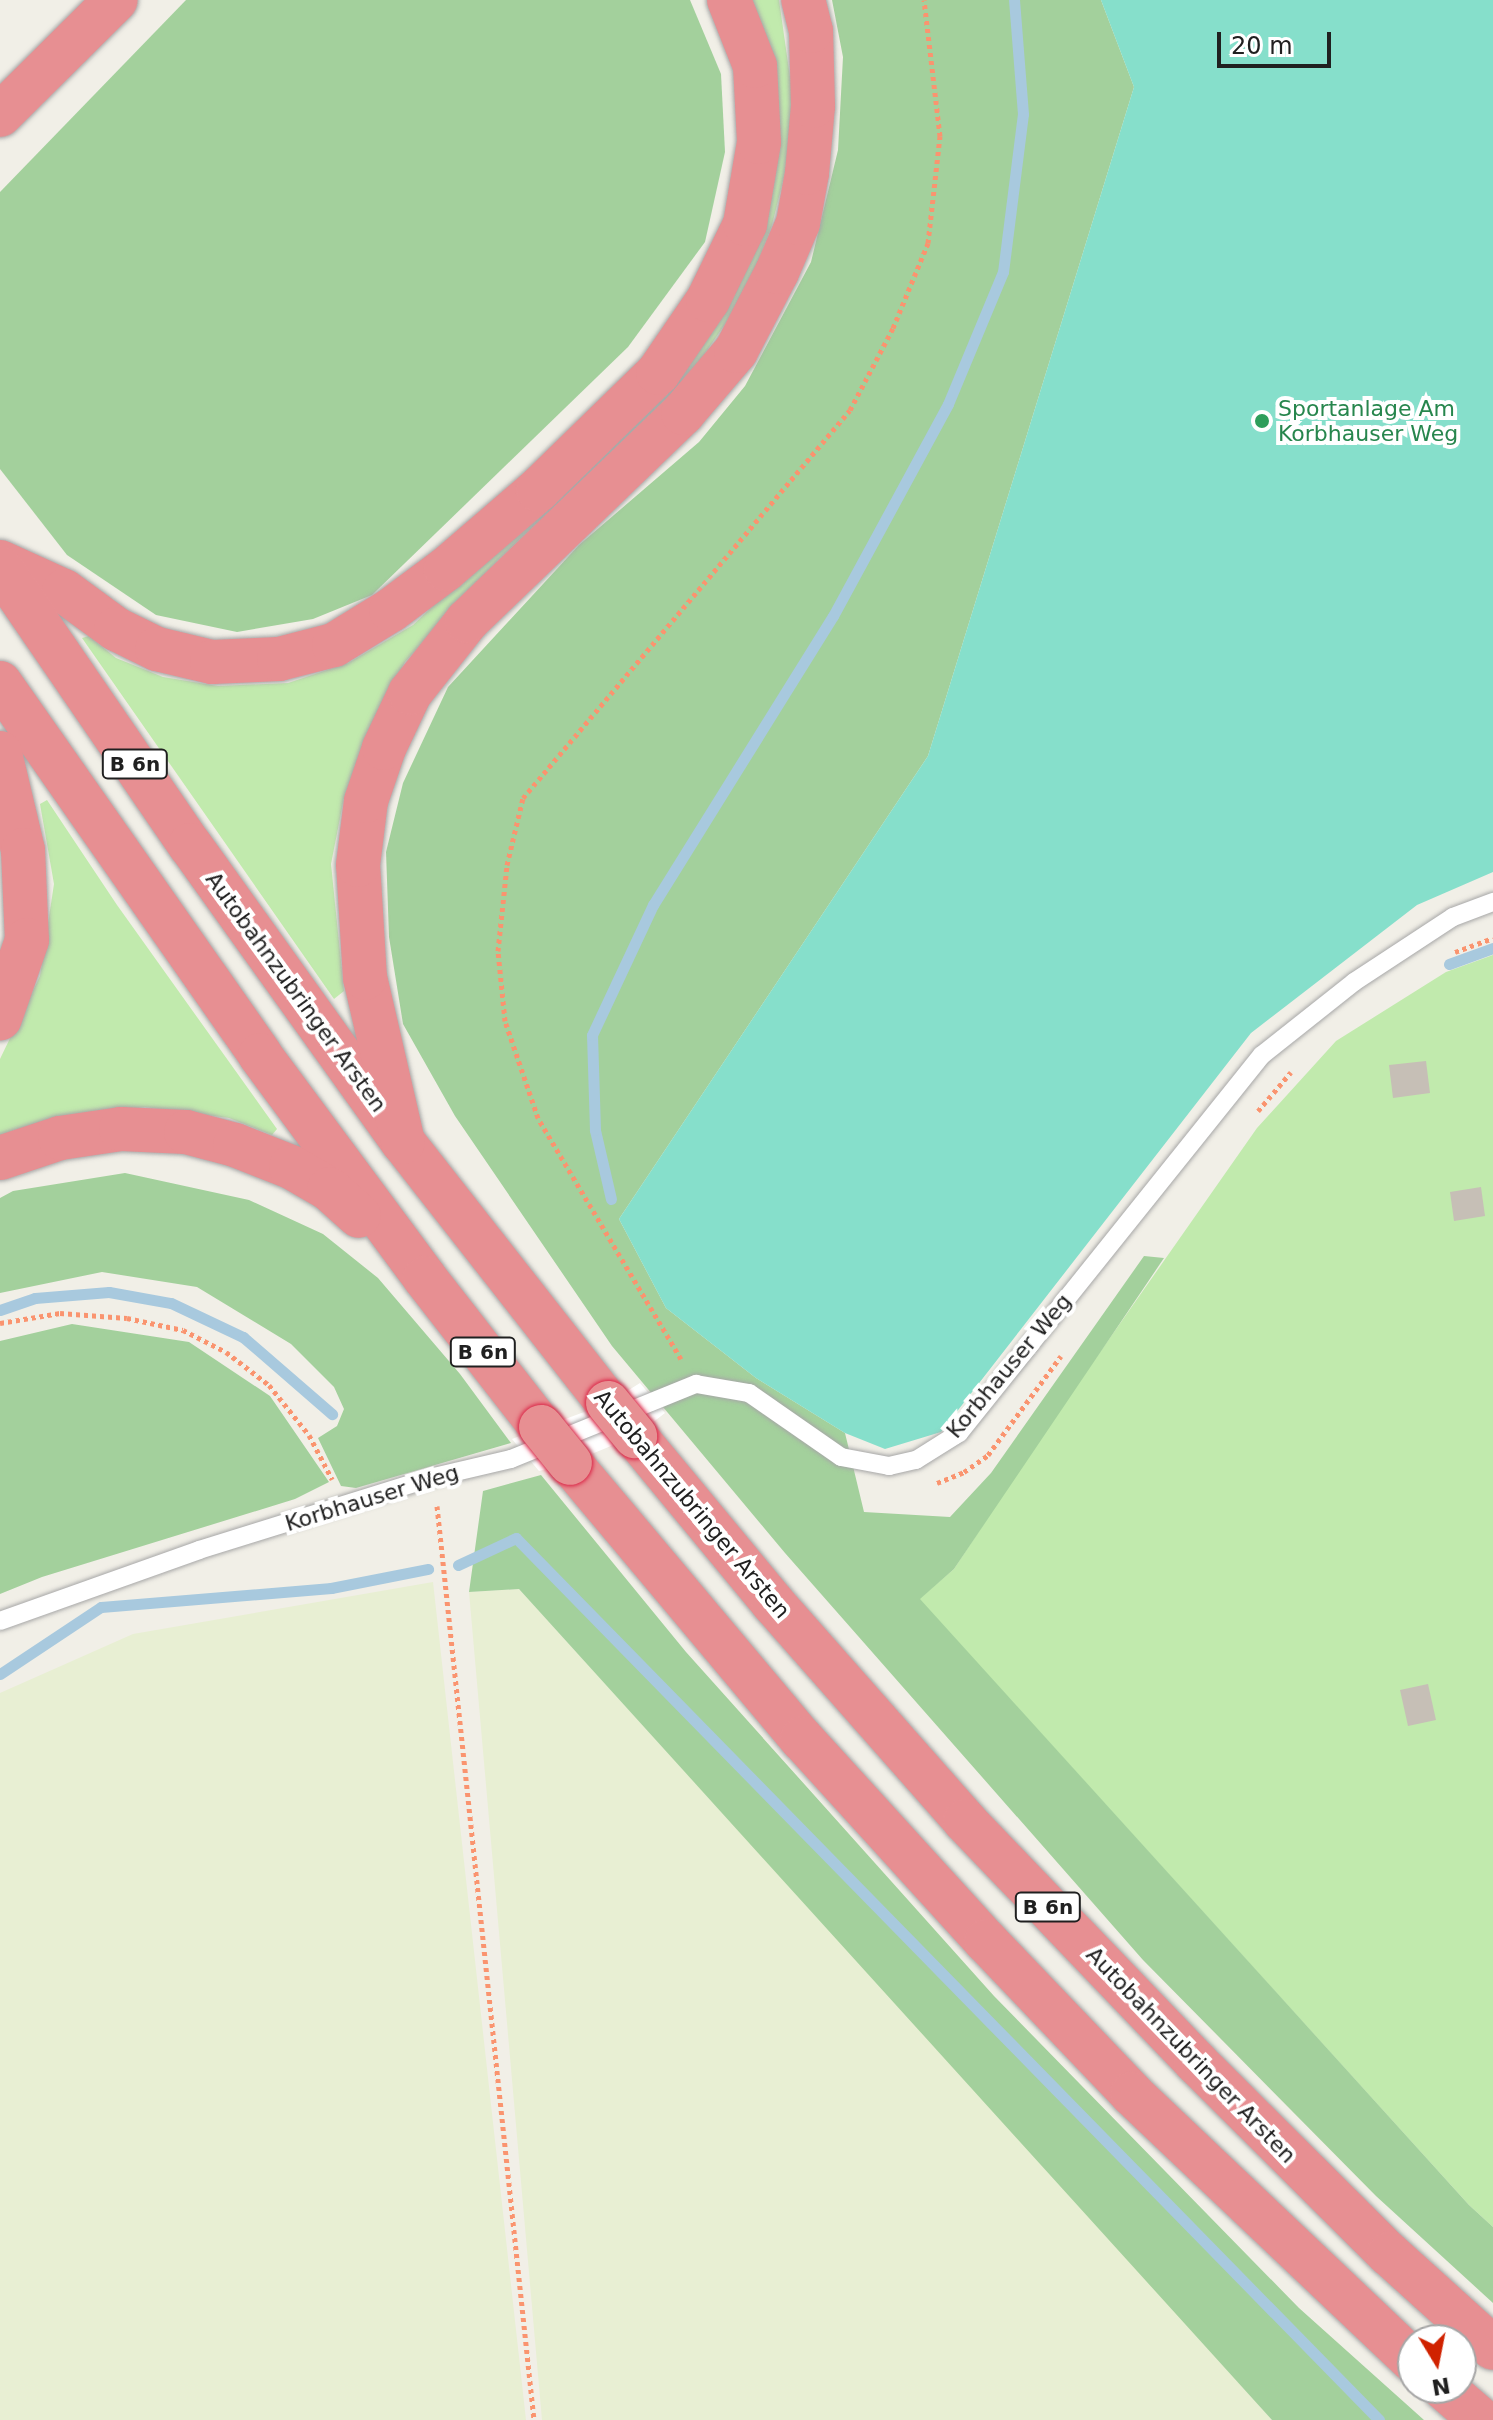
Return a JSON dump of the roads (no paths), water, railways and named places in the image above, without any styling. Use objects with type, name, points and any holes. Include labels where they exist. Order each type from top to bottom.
[{"type":"highway","points":[[0,115],[116,0]]},
{"type":"highway","points":[[0,565],[64,591],[116,629],[157,649],[212,662],[279,659],[334,645],[391,610],[446,569],[538,490],[658,373],[714,288],[745,224],[759,142],[755,66],[729,0]]},
{"type":"highway","points":[[403,1142],[365,978],[358,865],[366,801],[384,748],[410,693],[467,621],[683,413],[736,351],[777,272],[801,210],[813,106],[811,31],[803,0]]},
{"type":"highway","name":"Autobahnzubringer Arsten","points":[[0,565],[190,845],[403,1142],[622,1420],[773,1603],[965,1821],[1282,2148],[1389,2254],[1493,2348]]},
{"type":"highway","name":"B 6n","points":[[0,683],[260,1055],[425,1278],[570,1463],[802,1739],[986,1941],[1132,2094],[1397,2346]]},
{"type":"highway","points":[[0,753],[23,850],[27,940],[0,1018]]},
{"type":"highway","points":[[0,1158],[60,1138],[121,1129],[186,1132],[235,1145],[291,1167],[329,1189],[425,1278]]},
{"type":"highway","points":[[1462,2404],[1481,2420]]},
{"type":"lane","name":"Korbhauser Weg","points":[[0,1621],[199,1550],[434,1477],[511,1459],[696,1384],[749,1393],[841,1457],[889,1466],[916,1460],[959,1433],[1262,1055],[1354,982],[1453,917],[1493,902]]},
{"type":"waterway","points":[[611,1199],[595,1130],[592,1035],[653,905],[833,616],[948,404],[1003,272],[1023,114],[1014,0]]},
{"type":"waterway","points":[[1449,964],[1493,948]]},
{"type":"waterway","points":[[0,1310],[35,1298],[109,1292],[171,1303],[243,1337],[332,1414]]},
{"type":"waterway","points":[[458,1565],[516,1538],[1379,2420]]},
{"type":"waterway","points":[[0,1674],[101,1607],[331,1588],[428,1569]]},
{"type":"place","name":"Sportanlage Am Korbhauser Weg","points":[[1262,421]]}]
